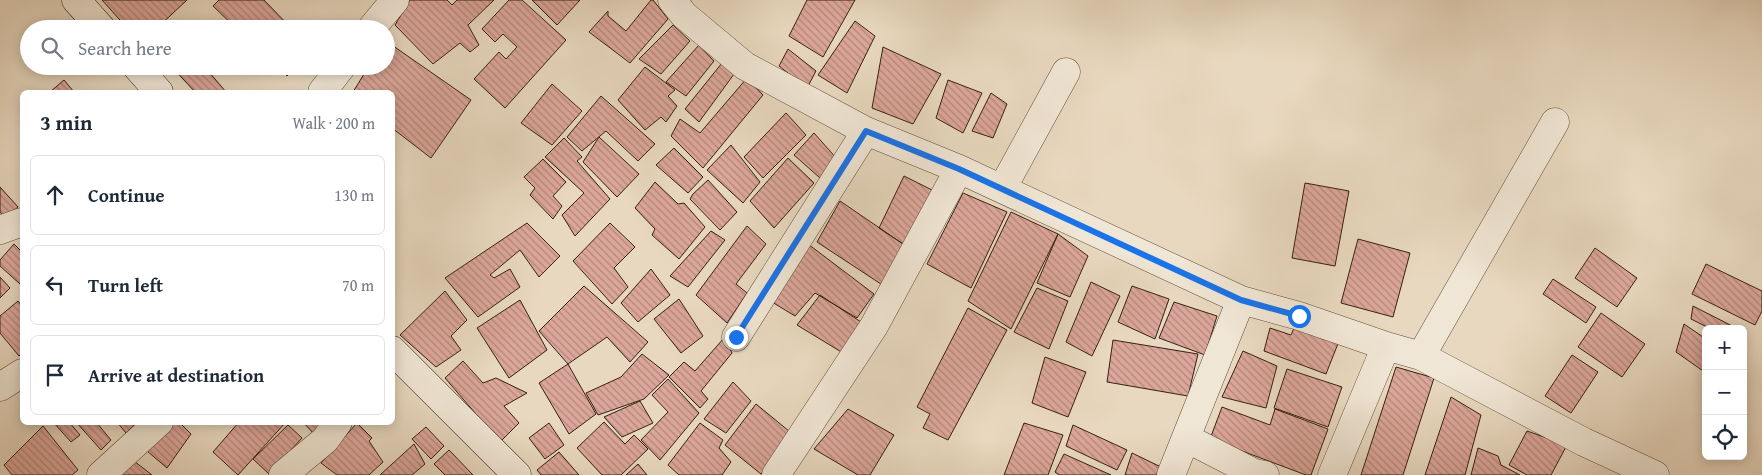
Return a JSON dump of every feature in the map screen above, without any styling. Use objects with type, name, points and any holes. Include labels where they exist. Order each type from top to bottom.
[{"type":"street","points":[[76,0],[94,20]]},
{"type":"street","points":[[378,20],[395,0]]},
{"type":"street","points":[[672,0],[684,15],[745,66],[866,131],[959,169],[1241,300],[1299,316],[1421,356],[1584,442],[1655,475]]},
{"type":"street","points":[[1002,189],[1066,72]]},
{"type":"street","points":[[144,75],[157,90]]},
{"type":"street","points":[[324,90],[335,75]]},
{"type":"street","points":[[1421,356],[1555,122]]},
{"type":"street","points":[[736,337],[866,131]]},
{"type":"street","points":[[776,475],[874,326],[959,169]]},
{"type":"street","points":[[0,230],[20,223]]},
{"type":"street","points":[[1171,475],[1241,300]]},
{"type":"street","points":[[1332,475],[1386,346]]},
{"type":"street","points":[[395,356],[517,475]]},
{"type":"street","points":[[0,387],[20,374]]},
{"type":"street","points":[[101,475],[156,425]]},
{"type":"street","points":[[283,475],[325,440],[336,425]]},
{"type":"street","points":[[1186,438],[1254,473],[1265,475]]},
{"type":"building","points":[[102,0],[187,0],[166,20],[120,20]]},
{"type":"building","points":[[219,0],[264,0],[283,20],[228,20],[213,6]]},
{"type":"building","points":[[410,0],[447,0],[452,5],[457,0],[494,0],[468,25],[479,45],[470,52],[460,43],[433,64],[395,25]]},
{"type":"building","points":[[509,0],[522,0],[566,40],[505,108],[474,79],[499,52],[506,59],[517,47],[503,34],[495,42],[482,29]]},
{"type":"building","points":[[532,0],[580,0],[557,25]]},
{"type":"building","points":[[651,0],[668,19],[630,63],[589,32],[608,11],[608,16],[626,31]]},
{"type":"building","points":[[807,0],[855,0],[823,57],[789,36]]},
{"type":"building","points":[[855,21],[875,36],[847,93],[818,75]]},
{"type":"building","points":[[673,25],[690,41],[661,74],[639,59]]},
{"type":"building","points":[[699,45],[714,61],[686,96],[666,82]]},
{"type":"building","points":[[395,47],[471,100],[431,158],[395,130],[395,90],[354,90],[363,75],[395,75]]},
{"type":"building","points":[[883,47],[941,74],[913,124],[872,108]]},
{"type":"building","points":[[788,49],[816,71],[807,88],[779,66]]},
{"type":"building","points":[[722,63],[737,70],[699,122],[685,109]]},
{"type":"building","points":[[645,67],[675,90],[668,96],[677,106],[666,122],[661,117],[645,130],[618,100]]},
{"type":"building","points":[[179,75],[212,75],[224,90],[193,90]]},
{"type":"building","points":[[747,78],[763,95],[703,168],[671,136],[680,119],[700,133]]},
{"type":"building","points":[[64,80],[72,90],[52,90]]},
{"type":"building","points":[[948,80],[982,93],[963,133],[936,118]]},
{"type":"building","points":[[552,84],[582,111],[552,145],[521,123]]},
{"type":"building","points":[[991,93],[1007,104],[993,138],[972,131]]},
{"type":"building","points":[[601,96],[655,144],[638,161],[606,131],[582,151],[567,137]]},
{"type":"building","points":[[786,113],[806,135],[763,178],[744,157]]},
{"type":"building","points":[[814,133],[837,159],[820,178],[794,155]]},
{"type":"building","points":[[599,137],[639,174],[617,197],[583,162]]},
{"type":"building","points":[[564,138],[582,157],[577,161],[610,199],[575,236],[562,215],[584,193],[545,157]]},
{"type":"building","points":[[731,145],[760,182],[743,203],[707,170]]},
{"type":"building","points":[[674,148],[703,177],[688,193],[656,165]]},
{"type":"building","points":[[788,158],[814,183],[774,228],[750,201]]},
{"type":"building","points":[[543,159],[566,182],[553,196],[562,206],[553,219],[530,195],[535,188],[524,177]]},
{"type":"building","points":[[904,176],[932,190],[906,246],[879,228]]},
{"type":"building","points":[[708,180],[737,212],[720,230],[690,199]]},
{"type":"building","points":[[655,182],[678,204],[684,203],[705,227],[679,259],[652,235],[655,229],[635,208]]},
{"type":"building","points":[[1305,183],[1349,191],[1335,266],[1292,258]]},
{"type":"building","points":[[0,187],[18,207],[5,218],[0,212]]},
{"type":"building","points":[[963,193],[1007,212],[971,288],[927,264]]},
{"type":"building","points":[[840,201],[906,246],[884,286],[817,242]]},
{"type":"building","points":[[1011,212],[1058,234],[1011,329],[968,301]]},
{"type":"building","points":[[527,223],[560,256],[539,277],[520,250],[490,275],[494,278],[510,269],[520,287],[478,317],[445,278]]},
{"type":"building","points":[[610,223],[635,247],[614,268],[628,287],[612,304],[573,261]]},
{"type":"building","points":[[747,226],[766,244],[736,284],[747,293],[727,323],[696,295]]},
{"type":"building","points":[[711,231],[725,240],[688,287],[670,276]]},
{"type":"building","points":[[1058,234],[1088,256],[1070,297],[1037,283]]},
{"type":"building","points":[[1358,239],[1410,253],[1393,317],[1341,303]]},
{"type":"building","points":[[14,244],[20,250],[20,284],[0,266],[0,260]]},
{"type":"building","points":[[808,244],[874,294],[857,318],[815,293],[795,316],[772,302]]},
{"type":"building","points":[[1595,248],[1637,278],[1617,307],[1575,278]]},
{"type":"building","points":[[1706,264],[1762,291],[1762,311],[1755,325],[1692,294]]},
{"type":"building","points":[[651,269],[670,295],[638,322],[621,303]]},
{"type":"building","points":[[0,277],[10,288],[0,298]]},
{"type":"building","points":[[1553,279],[1596,307],[1586,323],[1543,294]]},
{"type":"building","points":[[1091,282],[1120,296],[1092,356],[1066,342]]},
{"type":"building","points":[[584,286],[648,342],[630,362],[607,337],[568,364],[539,331]]},
{"type":"building","points":[[1132,286],[1169,299],[1155,339],[1118,322]]},
{"type":"building","points":[[1037,288],[1068,301],[1049,349],[1014,332]]},
{"type":"building","points":[[445,291],[467,320],[451,336],[461,350],[436,367],[400,335]]},
{"type":"building","points":[[820,295],[864,324],[843,353],[797,325]]},
{"type":"building","points":[[679,299],[703,336],[681,353],[654,319]]},
{"type":"building","points":[[520,300],[547,350],[509,378],[477,328]]},
{"type":"building","points":[[18,301],[20,304],[19,356],[0,333],[0,316]]},
{"type":"building","points":[[1174,302],[1217,316],[1205,355],[1159,338]]},
{"type":"building","points":[[1693,306],[1730,325],[1703,325],[1691,319]]},
{"type":"building","points":[[968,308],[1007,330],[948,440],[923,428],[930,414],[917,407]]},
{"type":"building","points":[[1601,313],[1645,344],[1622,377],[1578,347]]},
{"type":"building","points":[[1298,319],[1339,341],[1326,374],[1264,351],[1270,328],[1291,335]]},
{"type":"building","points":[[1684,324],[1702,336],[1702,370],[1676,352]]},
{"type":"building","points":[[724,338],[732,353],[701,391],[708,399],[700,408],[669,377],[684,362],[695,371]]},
{"type":"building","points":[[1113,340],[1198,354],[1188,396],[1107,382]]},
{"type":"building","points":[[1243,351],[1277,366],[1266,408],[1222,397]]},
{"type":"building","points":[[642,354],[669,375],[644,399],[598,415],[586,393],[621,377]]},
{"type":"building","points":[[1572,355],[1598,372],[1571,413],[1545,396]]},
{"type":"building","points":[[1045,357],[1086,372],[1068,417],[1032,403]]},
{"type":"building","points":[[463,361],[483,383],[496,378],[527,393],[504,406],[519,423],[500,442],[445,378]]},
{"type":"building","points":[[568,364],[596,414],[569,434],[539,383]]},
{"type":"building","points":[[1396,367],[1434,378],[1403,475],[1361,475]]},
{"type":"building","points":[[1287,369],[1342,387],[1328,427],[1274,408]]},
{"type":"building","points":[[668,379],[699,413],[660,460],[641,440],[668,412],[652,395]]},
{"type":"building","points":[[733,382],[751,401],[726,433],[704,419]]},
{"type":"building","points":[[1451,397],[1481,415],[1465,475],[1425,475]]},
{"type":"building","points":[[640,401],[653,423],[622,437],[604,417]]},
{"type":"building","points":[[756,404],[795,436],[761,474],[725,445]]},
{"type":"building","points":[[1222,407],[1270,425],[1275,409],[1328,429],[1311,475],[1306,475],[1210,439]]},
{"type":"building","points":[[848,409],[894,435],[870,475],[858,475],[814,449]]},
{"type":"building","points":[[604,422],[625,444],[634,435],[648,449],[621,475],[602,475],[577,448]]},
{"type":"building","points":[[549,423],[564,445],[545,459],[529,438]]},
{"type":"building","points":[[700,423],[723,440],[719,448],[731,462],[722,475],[679,475],[668,465]]},
{"type":"building","points":[[1024,423],[1063,435],[1048,475],[1004,475]]},
{"type":"building","points":[[56,425],[72,425],[80,435],[71,442]]},
{"type":"building","points":[[79,425],[98,425],[111,440],[101,450]]},
{"type":"building","points":[[119,425],[134,425],[126,433]]},
{"type":"building","points":[[173,425],[182,425],[191,434],[167,468],[147,451]]},
{"type":"building","points":[[236,425],[283,425],[238,475],[213,452]]},
{"type":"building","points":[[288,425],[302,438],[269,474],[253,459]]},
{"type":"building","points":[[306,425],[320,425],[314,434]]},
{"type":"building","points":[[355,425],[359,425],[372,438],[369,441],[383,462],[369,475],[337,475],[321,463]]},
{"type":"building","points":[[1073,425],[1127,450],[1117,470],[1066,446]]},
{"type":"building","points":[[43,426],[78,470],[72,475],[12,475],[4,465]]},
{"type":"building","points":[[426,427],[444,446],[431,459],[412,439]]},
{"type":"building","points":[[1527,431],[1567,445],[1551,475],[1527,475],[1509,465]]},
{"type":"building","points":[[414,444],[425,464],[412,475],[380,475]]},
{"type":"building","points":[[1478,448],[1498,456],[1501,465],[1520,475],[1471,475]]},
{"type":"building","points":[[449,450],[473,475],[445,475],[434,464]]},
{"type":"building","points":[[559,452],[579,475],[541,475],[537,470]]},
{"type":"building","points":[[1132,453],[1161,467],[1157,475],[1125,475]]},
{"type":"building","points":[[1064,454],[1111,475],[1059,475],[1055,472]]},
{"type":"building","points":[[130,458],[152,475],[115,475]]},
{"type":"building","points":[[638,464],[647,475],[626,475]]},
{"type":"route","points":[[736,337],[866,131],[959,169],[1241,300],[1299,316]]}]
